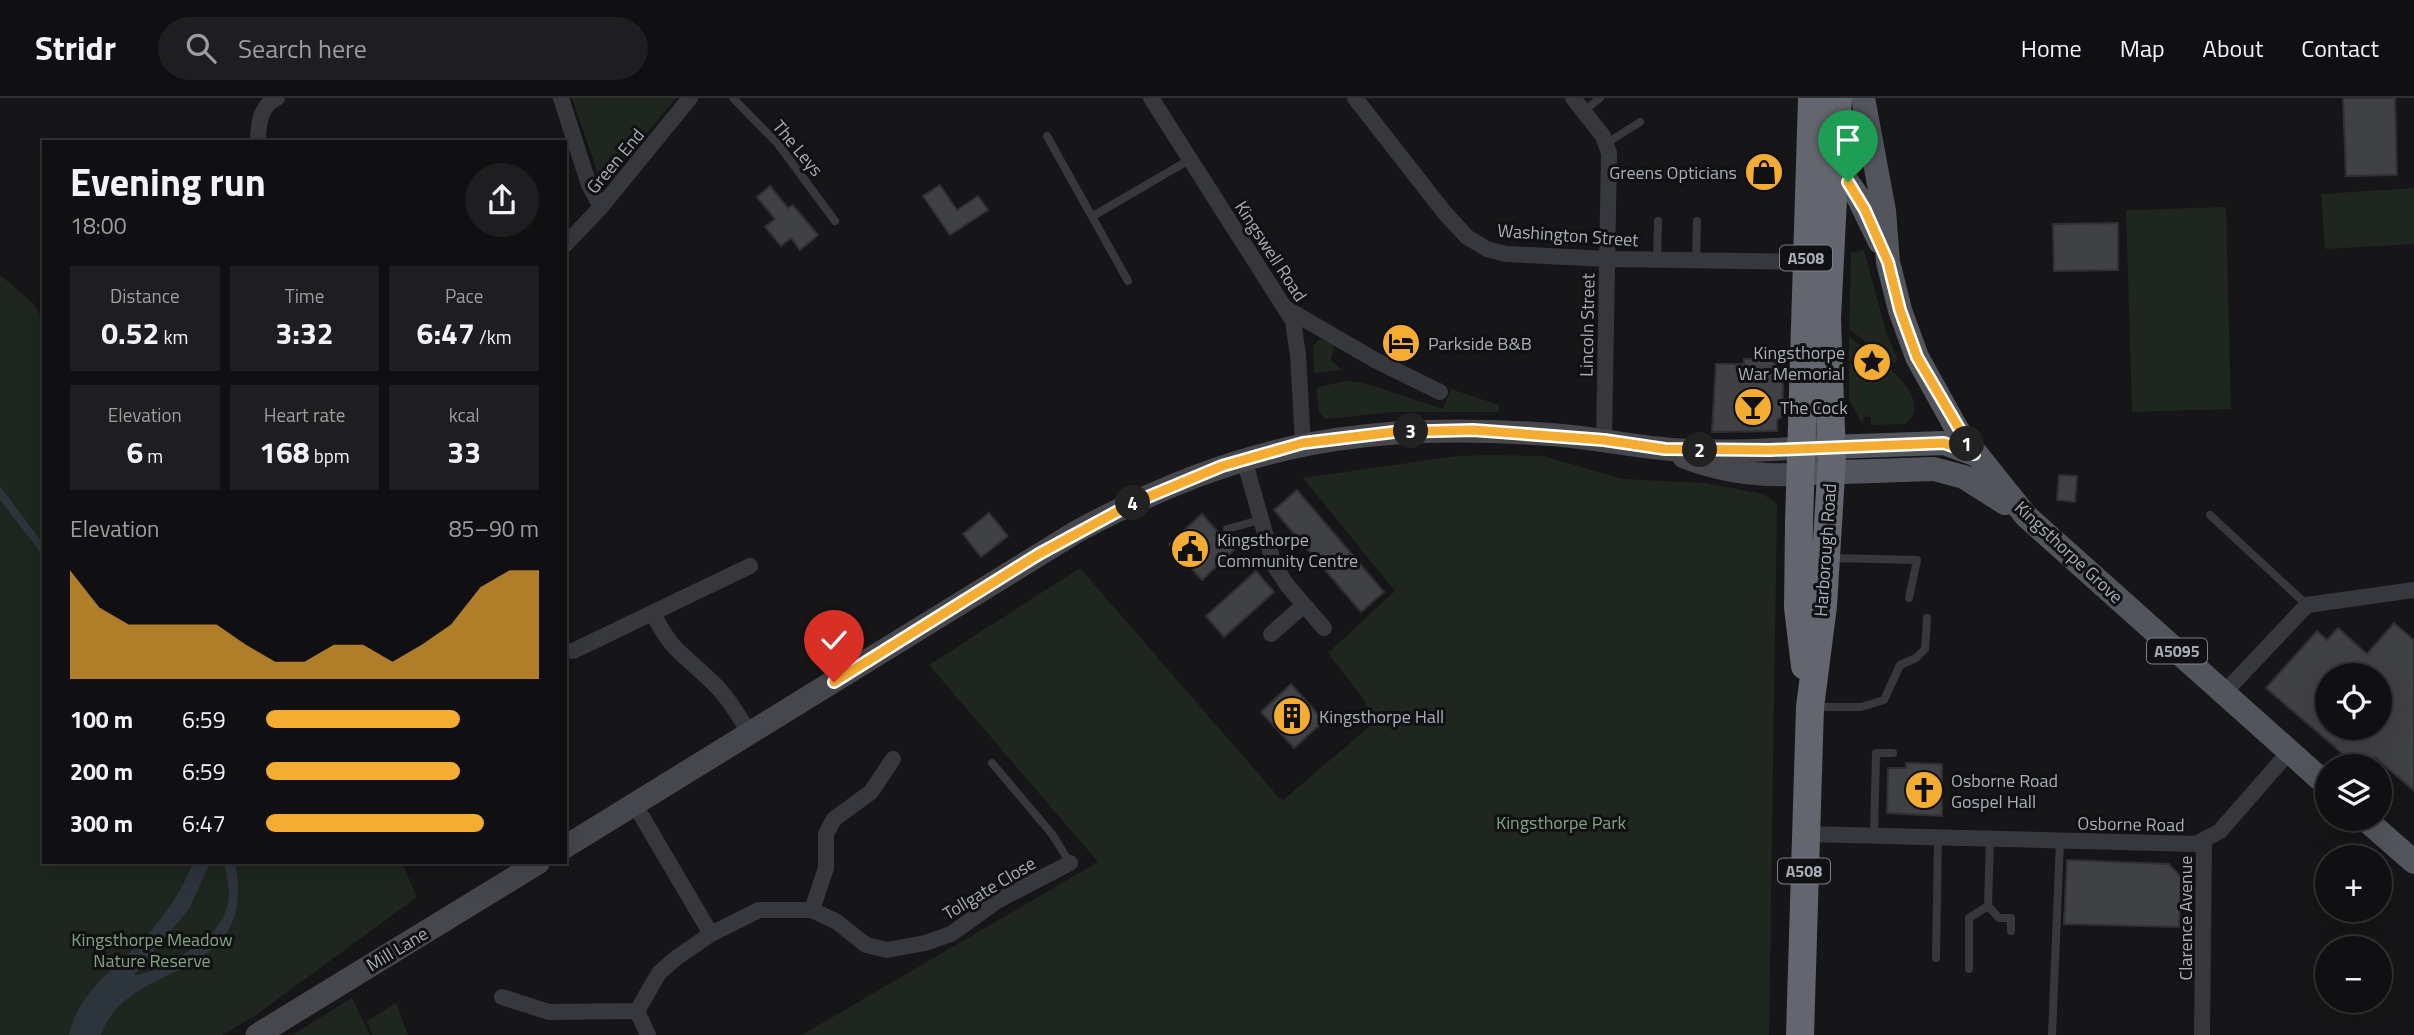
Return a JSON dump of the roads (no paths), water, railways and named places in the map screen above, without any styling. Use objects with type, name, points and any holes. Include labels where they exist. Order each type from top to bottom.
[{"type":"highway","name":"Harborough Road","points":[[1810,707],[1798,607],[1827,319],[1838,98]]},
{"type":"highway","name":"Harborough Road","points":[[1800,1035],[1810,707],[1823,606],[1825,558],[1815,458],[1801,419],[1812,107]]},
{"type":"main road","name":"Kingsthorpe Grove","points":[[1863,98],[1884,211],[1888,262]]},
{"type":"main road","name":"Kingsthorpe Grove","points":[[1812,107],[1833,162],[1858,197],[1888,262],[1904,322],[1917,357],[1974,454],[2026,516],[2315,775]]},
{"type":"main road","points":[[1815,458],[1944,443],[1974,454]]},
{"type":"main road","name":"A5095","points":[[1815,458],[1951,472],[1964,477],[2026,516]]},
{"type":"main road","points":[[2379,831],[2414,862]]},
{"type":"street","points":[[258,140],[258,127],[265,108],[277,98]]},
{"type":"street","points":[[561,98],[589,185],[601,207]]},
{"type":"street","name":"Green End","points":[[567,243],[601,207],[690,98]]},
{"type":"street","name":"Kingswell Road","points":[[1151,98],[1287,309],[1296,336],[1303,443]]},
{"type":"street","name":"Washington Street","points":[[1356,98],[1466,237],[1487,249],[1506,254],[1608,259],[1806,262]]},
{"type":"street","points":[[1573,98],[1607,143]]},
{"type":"street","name":"Lincoln Street","points":[[1604,434],[1609,173],[1607,143]]},
{"type":"street","points":[[1287,309],[1375,360],[1440,392]]},
{"type":"street","points":[[567,845],[1076,532],[1154,493],[1244,458],[1303,443],[1369,434],[1447,430],[1604,434],[1744,443],[1782,440],[1794,432],[1801,419]]},
{"type":"street","points":[[1604,434],[1665,449],[1704,465],[1769,476],[1815,458]]},
{"type":"street","points":[[1665,449],[1770,450],[1815,458]]},
{"type":"street","points":[[1244,458],[1274,565],[1324,628]]},
{"type":"street","points":[[573,651],[750,566]]},
{"type":"street","points":[[2224,693],[2307,605],[2414,590]]},
{"type":"street","points":[[1271,634],[1304,605]]},
{"type":"street","points":[[653,613],[665,638],[683,658],[711,680],[750,734]]},
{"type":"street","name":"Clarence Avenue","points":[[2203,1035],[2204,842],[2226,824],[2289,752]]},
{"type":"street","points":[[812,910],[826,868],[826,834],[834,819],[871,792],[893,759]]},
{"type":"street","points":[[635,805],[711,934]]},
{"type":"street","name":"Osborne Road","points":[[1806,834],[2186,845],[2204,842]]},
{"type":"street","name":"Tollgate Close","points":[[637,1011],[659,973],[711,934],[759,909],[812,910],[837,922],[866,945],[887,950],[925,943],[951,934],[997,901],[1070,863]]},
{"type":"street","name":"Mill Lane","points":[[257,1035],[535,864]]},
{"type":"street","points":[[502,997],[549,1012],[637,1011],[648,1035]]},
{"type":"lane","name":"The Leys","points":[[733,98],[778,144],[835,221]]},
{"type":"lane","points":[[1584,111],[1600,98]]},
{"type":"lane","points":[[1607,143],[1640,122]]},
{"type":"lane","points":[[1047,136],[1128,281]]},
{"type":"lane","points":[[1093,216],[1189,160]]},
{"type":"lane","points":[[1609,173],[1631,174]]},
{"type":"lane","points":[[1656,174],[1677,174]]},
{"type":"lane","points":[[1657,260],[1658,221]]},
{"type":"lane","points":[[1696,260],[1697,221]]},
{"type":"lane","points":[[2210,515],[2307,605]]},
{"type":"lane","points":[[1227,530],[1260,520]]},
{"type":"lane","points":[[1825,558],[1917,560],[1909,598]]},
{"type":"lane","points":[[1810,707],[1861,707],[1884,700],[1900,665],[1916,658],[1925,649],[1927,618]]},
{"type":"lane","points":[[1874,836],[1876,753],[1893,753]]},
{"type":"lane","points":[[992,763],[1052,834],[1070,863]]},
{"type":"lane","points":[[1936,958],[1938,838]]},
{"type":"lane","points":[[1990,839],[1988,906],[1999,918],[2011,918],[2011,930]]},
{"type":"lane","points":[[2052,1035],[2060,841]]},
{"type":"lane","points":[[1969,969],[1969,918],[1988,906]]},
{"type":"place","name":"Greens Opticians","points":[[1764,172]]},
{"type":"place","name":"Parkside B&B","points":[[1401,343]]},
{"type":"place","name":"Kingsthorpe War Memorial","points":[[1872,362]]},
{"type":"place","name":"The Cock","points":[[1753,407]]},
{"type":"place","name":"Kingsthorpe Community Centre","points":[[1190,549]]},
{"type":"place","name":"Kingsthorpe Hall","points":[[1292,716]]},
{"type":"place","name":"Osborne Road Gospel Hall","points":[[1924,790]]},
{"type":"park label","name":"Kingsthorpe Park","points":[[1561,822]]},
{"type":"park label","name":"Kingsthorpe Meadow Nature Reserve","points":[[152,949]]}]
